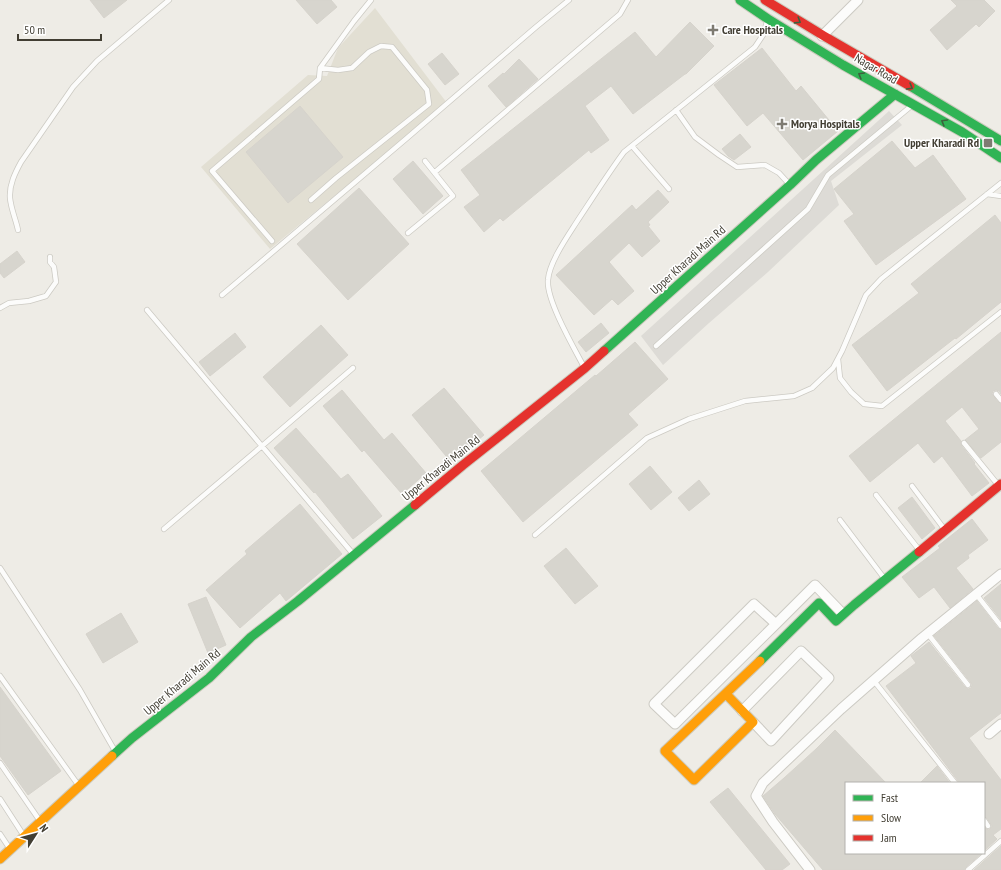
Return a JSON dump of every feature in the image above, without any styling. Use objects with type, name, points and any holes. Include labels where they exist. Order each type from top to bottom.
[{"type":"main road","name":"Nagar Road","points":[[740,0],[843,65],[962,132],[1001,158]]},
{"type":"main road","name":"Nagar Road","points":[[765,0],[822,36],[969,120],[1001,141]]},
{"type":"main road","name":"Upper Kharadi Main Rd","points":[[0,859],[132,738],[209,678],[252,638],[463,465],[585,368],[816,160],[895,94]]},
{"type":"main road","points":[[726,694],[753,722],[694,780],[665,752],[819,603],[836,621],[1000,485]]},
{"type":"street","points":[[822,36],[858,0]]},
{"type":"street","points":[[810,870],[773,822],[756,796],[763,783],[842,709],[928,634],[1001,574]]},
{"type":"street","points":[[776,624],[754,604],[654,704],[675,724],[815,586],[843,614]]},
{"type":"street","points":[[742,711],[801,651],[829,678],[771,741],[753,722]]},
{"type":"street","points":[[989,734],[1001,724]]},
{"type":"lane","points":[[272,241],[212,171],[319,79],[320,68],[371,0]]},
{"type":"lane","points":[[222,295],[569,0]]},
{"type":"lane","points":[[435,172],[620,14],[628,0]]},
{"type":"lane","points":[[18,230],[10,198],[10,188],[14,174],[21,162],[73,87],[97,61],[165,1]]},
{"type":"lane","points":[[585,368],[556,312],[550,295],[548,281],[551,268],[560,250],[612,168],[624,152],[755,47],[763,35],[768,18]]},
{"type":"lane","points":[[311,200],[336,178],[430,104],[427,90],[392,47],[381,46],[369,52],[352,68],[338,70],[320,68]]},
{"type":"lane","points":[[656,346],[808,209],[828,175],[913,104]]},
{"type":"lane","points":[[676,110],[695,137],[737,167],[765,165],[779,173],[790,185]]},
{"type":"lane","points":[[632,146],[669,189]]},
{"type":"lane","points":[[408,233],[453,196],[425,161]]},
{"type":"lane","points":[[536,535],[647,438],[689,419],[745,401],[794,396],[812,388],[833,368],[866,295],[882,279],[1001,183]]},
{"type":"lane","points":[[987,194],[1001,196]]},
{"type":"lane","points":[[0,308],[8,303],[29,301],[46,296],[56,282],[54,267],[50,262],[50,257]]},
{"type":"lane","points":[[147,310],[354,555]]},
{"type":"lane","points":[[838,358],[840,378],[851,392],[864,404],[882,406],[1001,312]]},
{"type":"lane","points":[[164,529],[353,368]]},
{"type":"lane","points":[[996,394],[1001,400]]},
{"type":"lane","points":[[964,443],[1000,485]]},
{"type":"lane","points":[[912,486],[945,530]]},
{"type":"lane","points":[[876,495],[920,551]]},
{"type":"lane","points":[[840,520],[885,579]]},
{"type":"lane","points":[[0,568],[80,690],[116,753]]},
{"type":"lane","points":[[976,594],[1001,626]]},
{"type":"lane","points":[[928,634],[968,685]]},
{"type":"lane","points":[[0,676],[79,786]]},
{"type":"lane","points":[[874,681],[954,782]]},
{"type":"lane","points":[[0,763],[40,821]]},
{"type":"lane","points":[[0,799],[24,836]]},
{"type":"lane","points":[[985,822],[988,826]]},
{"type":"lane","points":[[0,834],[10,850]]},
{"type":"lane","points":[[968,870],[1001,841]]},
{"type":"shaded area","points":[[375,8],[447,103],[270,249],[201,167],[308,75],[327,76],[338,48]]},
{"type":"shaded area","points":[[889,111],[902,125],[831,181],[839,205],[768,272],[663,365],[641,336]]},
{"type":"building","points":[[90,0],[127,0],[104,18]]},
{"type":"building","points":[[296,0],[331,0],[337,7],[317,24]]},
{"type":"building","points":[[951,0],[984,0],[995,11],[979,27],[976,24],[947,50],[930,30],[957,6]]},
{"type":"building","points":[[690,22],[714,46],[686,74],[633,114],[611,86],[585,106],[609,140],[591,153],[589,150],[503,221],[500,218],[484,232],[464,207],[480,195],[461,170],[635,32],[656,57]]},
{"type":"building","points":[[762,48],[796,91],[801,86],[838,131],[803,160],[763,113],[747,126],[714,85]]},
{"type":"building","points":[[442,53],[459,74],[445,85],[428,64]]},
{"type":"building","points":[[519,59],[538,79],[506,107],[488,86],[503,73],[504,74]]},
{"type":"building","points":[[300,106],[343,157],[288,203],[246,152]]},
{"type":"building","points":[[740,134],[751,147],[734,160],[722,149]]},
{"type":"building","points":[[892,141],[915,168],[933,155],[966,199],[876,265],[844,221],[854,214],[834,189]]},
{"type":"building","points":[[413,161],[443,196],[423,214],[393,179]]},
{"type":"building","points":[[359,188],[409,244],[348,300],[297,244]]},
{"type":"building","points":[[658,190],[669,202],[648,222],[650,225],[648,226],[660,241],[642,257],[629,243],[609,262],[634,291],[618,305],[612,299],[594,315],[556,275],[632,205],[636,210]]},
{"type":"building","points":[[995,215],[1001,223],[1001,302],[956,339],[955,338],[887,391],[852,345],[919,293],[911,284]]},
{"type":"building","points":[[17,251],[25,262],[4,278],[0,273],[0,264]]},
{"type":"building","points":[[601,323],[609,333],[586,352],[578,342]]},
{"type":"building","points":[[321,325],[348,355],[290,407],[263,377]]},
{"type":"building","points":[[1001,332],[1001,394],[996,390],[993,391],[992,394],[1001,404],[1001,442],[981,458],[965,440],[979,429],[962,407],[945,421],[961,441],[961,445],[989,483],[972,496],[942,456],[934,463],[918,443],[870,482],[849,456]]},
{"type":"building","points":[[235,333],[246,347],[210,376],[199,362]]},
{"type":"building","points":[[635,342],[668,379],[628,414],[638,425],[523,522],[481,471]]},
{"type":"building","points":[[444,388],[484,435],[451,462],[412,415]]},
{"type":"building","points":[[342,390],[384,440],[392,433],[426,473],[402,494],[364,450],[362,452],[323,406]]},
{"type":"building","points":[[296,428],[341,479],[348,474],[382,516],[353,539],[315,492],[314,493],[274,448]]},
{"type":"building","points":[[650,466],[672,492],[651,510],[629,484]]},
{"type":"building","points":[[699,480],[710,494],[689,511],[678,498]]},
{"type":"building","points":[[912,497],[935,528],[922,539],[898,508]]},
{"type":"building","points":[[300,504],[342,554],[286,601],[280,593],[240,628],[206,590],[247,554],[245,551]]},
{"type":"building","points":[[972,519],[988,540],[968,555],[969,558],[956,568],[973,589],[950,608],[934,587],[919,598],[902,577],[940,548],[938,546]]},
{"type":"building","points":[[566,548],[598,586],[575,604],[544,566]]},
{"type":"building","points":[[1001,584],[1001,620],[984,598]]},
{"type":"building","points":[[206,597],[226,645],[208,653],[188,604]]},
{"type":"building","points":[[977,601],[1001,630],[1001,713],[969,738],[1001,780],[1001,829],[993,835],[997,839],[985,850],[985,828],[989,830],[992,826],[985,817],[985,782],[958,782],[886,686],[916,663],[911,656],[929,642],[965,687],[968,689],[971,688],[971,683],[934,636]]},
{"type":"building","points":[[121,613],[138,642],[103,663],[86,634]]},
{"type":"building","points":[[0,687],[61,771],[28,795],[0,756]]},
{"type":"building","points":[[835,730],[885,782],[845,782],[845,854],[981,854],[964,870],[823,870],[775,814],[763,796]]},
{"type":"building","points":[[937,766],[949,782],[921,782]]},
{"type":"building","points":[[728,788],[790,864],[782,870],[766,870],[710,802]]},
{"type":"building","points":[[1001,846],[1001,870],[974,870]]},
{"type":"traffic: fast","points":[[740,0],[843,65],[962,132],[1001,158]]},
{"type":"traffic: fast","points":[[910,86],[1001,141]]},
{"type":"traffic: fast","points":[[604,351],[816,160],[895,94]]},
{"type":"traffic: fast","points":[[112,756],[132,738],[209,678],[251,637],[298,601],[415,505]]},
{"type":"traffic: fast","points":[[760,661],[819,603],[836,621],[919,552]]},
{"type":"traffic: slow","points":[[726,694],[753,722],[694,780],[665,751],[760,661]]},
{"type":"traffic: slow","points":[[0,859],[112,756]]},
{"type":"traffic: jam","points":[[765,0],[910,86]]},
{"type":"traffic: jam","points":[[415,505],[604,351]]},
{"type":"traffic: jam","points":[[919,552],[1001,484]]},
{"type":"place","name":"Care Hospitals","points":[[713,30]]},
{"type":"place","name":"Morya Hospitals","points":[[782,124]]},
{"type":"place","name":"Upper Kharadi Rd","points":[[988,143]]}]
